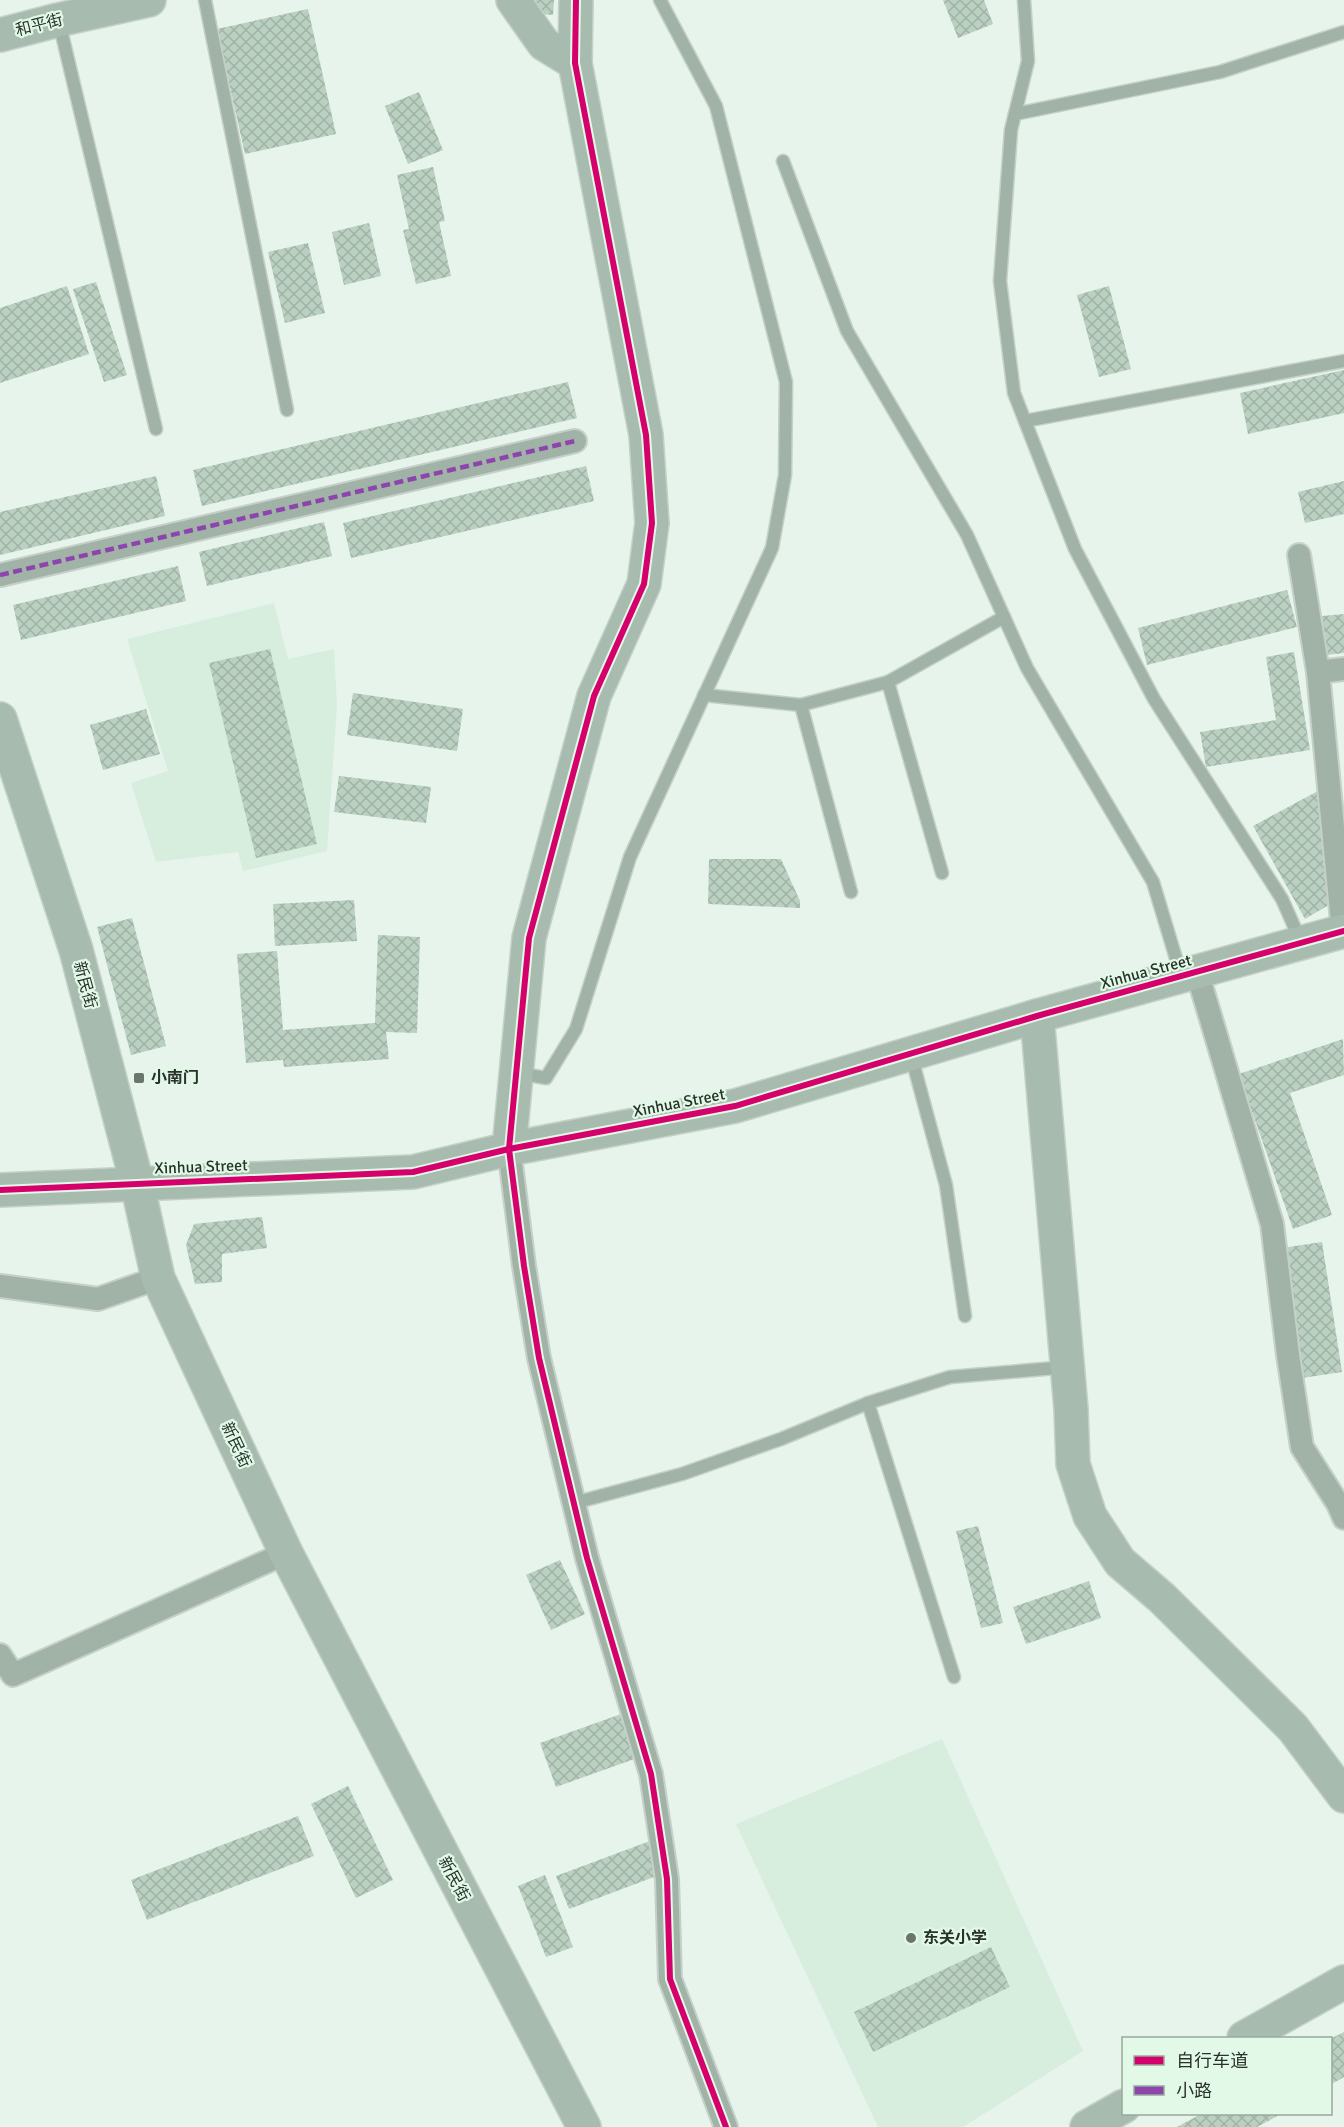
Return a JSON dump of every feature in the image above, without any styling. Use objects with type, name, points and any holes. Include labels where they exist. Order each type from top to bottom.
[{"type":"street","name":"和平街","points":[[0,35],[149,0]]},
{"type":"street","points":[[513,0],[544,44],[575,63]]},
{"type":"street","points":[[576,0],[575,63],[646,435],[652,523],[644,584],[594,696],[529,938],[509,1149],[539,1358],[586,1558],[651,1774],[668,1879],[670,1979],[726,2127]]},
{"type":"street","points":[[0,575],[575,441]]},
{"type":"street","points":[[1299,555],[1318,672],[1344,931]]},
{"type":"street","points":[[1318,672],[1344,669]]},
{"type":"street","name":"新民街","points":[[0,719],[76,950],[137,1183],[158,1278],[286,1553],[584,2127]]},
{"type":"street","name":"Xinhua Street","points":[[0,1190],[413,1172],[509,1149],[735,1106],[1038,1016],[1344,931]]},
{"type":"street","points":[[1189,974],[1272,1224],[1302,1447],[1338,1504],[1344,1518]]},
{"type":"street","points":[[1038,1016],[1073,1464],[1090,1516],[1120,1562],[1162,1598],[1293,1728],[1344,1796]]},
{"type":"street","points":[[0,1286],[98,1299],[158,1278]]},
{"type":"street","points":[[0,1655],[13,1675],[286,1553]]},
{"type":"street","points":[[1246,2037],[1344,1982]]},
{"type":"street","points":[[1087,2127],[1122,2107]]},
{"type":"lane","points":[[205,0],[287,410]]},
{"type":"lane","points":[[516,1073],[546,1078],[576,1029],[630,857],[772,548],[784,475],[786,382],[716,106],[660,0]]},
{"type":"lane","points":[[1024,0],[1028,61],[1011,130],[1000,281],[1014,393],[1075,549],[1154,699],[1282,899],[1301,943]]},
{"type":"lane","points":[[58,20],[156,429]]},
{"type":"lane","points":[[1015,114],[1220,72],[1344,32]]},
{"type":"lane","points":[[783,161],[847,331],[968,535],[1027,668],[1153,882],[1189,974]]},
{"type":"lane","points":[[1025,421],[1344,361]]},
{"type":"lane","points":[[704,695],[801,705],[888,682],[1004,617]]},
{"type":"lane","points":[[888,682],[942,873]]},
{"type":"lane","points":[[801,705],[851,892]]},
{"type":"lane","points":[[911,1053],[946,1185],[964,1316]]},
{"type":"lane","points":[[574,1503],[682,1474],[781,1439],[868,1403],[950,1377],[1067,1367]]},
{"type":"lane","points":[[868,1403],[954,1677]]},
{"type":"shaded area","points":[[274,603],[288,659],[334,649],[337,706],[327,851],[243,871],[238,852],[156,862],[131,783],[168,771],[127,639]]},
{"type":"shaded area","name":"东关小学","points":[[942,1739],[1083,2051],[963,2127],[878,2127],[736,1824]]},
{"type":"building","points":[[529,0],[554,0],[553,15],[528,13]]},
{"type":"building","points":[[943,0],[984,0],[993,24],[958,38]]},
{"type":"building","points":[[308,9],[336,134],[245,154],[217,29]]},
{"type":"building","points":[[419,92],[443,150],[408,164],[385,106]]},
{"type":"building","points":[[433,167],[445,221],[439,222],[451,276],[416,284],[403,230],[409,229],[397,175]]},
{"type":"building","points":[[369,223],[381,276],[344,285],[332,232]]},
{"type":"building","points":[[308,243],[325,313],[285,323],[268,252]]},
{"type":"building","points":[[96,282],[127,375],[104,382],[73,289]]},
{"type":"building","points":[[67,286],[89,354],[0,383],[0,308]]},
{"type":"building","points":[[1109,286],[1131,369],[1099,377],[1077,295]]},
{"type":"building","points":[[1344,370],[1344,413],[1248,434],[1240,393]]},
{"type":"building","points":[[568,382],[577,418],[202,506],[193,470]]},
{"type":"building","points":[[586,466],[594,501],[351,558],[343,523]]},
{"type":"building","points":[[156,476],[165,516],[0,555],[0,512]]},
{"type":"building","points":[[1344,481],[1344,514],[1305,523],[1298,492]]},
{"type":"building","points":[[324,522],[332,556],[207,586],[199,552]]},
{"type":"building","points":[[178,566],[186,601],[21,640],[13,605]]},
{"type":"building","points":[[1287,590],[1297,627],[1147,665],[1138,628]]},
{"type":"building","points":[[1344,614],[1344,653],[1326,655],[1322,616]]},
{"type":"building","points":[[270,649],[317,844],[256,858],[209,663]]},
{"type":"building","points":[[1294,652],[1310,750],[1206,767],[1200,732],[1276,720],[1266,657]]},
{"type":"building","points":[[353,693],[463,709],[457,751],[347,735]]},
{"type":"building","points":[[146,709],[160,754],[103,770],[90,725]]},
{"type":"building","points":[[339,776],[431,787],[426,823],[334,812]]},
{"type":"building","points":[[1318,791],[1332,893],[1327,906],[1305,919],[1253,826]]},
{"type":"building","points":[[709,859],[781,859],[800,901],[800,908],[708,904]]},
{"type":"building","points":[[354,900],[357,941],[275,946],[273,904]]},
{"type":"building","points":[[132,918],[166,1046],[131,1055],[97,927]]},
{"type":"building","points":[[378,935],[420,937],[417,1033],[386,1032],[389,1059],[284,1067],[283,1060],[246,1063],[237,954],[277,951],[283,1030],[375,1023]]},
{"type":"building","points":[[1343,1039],[1344,1075],[1290,1093],[1332,1215],[1293,1229],[1239,1074]]},
{"type":"building","points":[[262,1217],[267,1248],[222,1254],[222,1282],[195,1284],[186,1245],[194,1224]]},
{"type":"building","points":[[1322,1242],[1342,1372],[1302,1378],[1282,1248]]},
{"type":"building","points":[[978,1526],[1003,1623],[981,1628],[956,1531]]},
{"type":"building","points":[[560,1560],[585,1614],[551,1630],[526,1575]]},
{"type":"building","points":[[1089,1581],[1101,1618],[1026,1644],[1013,1607]]},
{"type":"building","points":[[624,1713],[640,1757],[556,1787],[540,1743]]},
{"type":"building","points":[[348,1786],[393,1880],[356,1898],[311,1804]]},
{"type":"building","points":[[298,1816],[314,1856],[147,1920],[131,1880]]},
{"type":"building","points":[[650,1841],[662,1874],[569,1909],[556,1876]]},
{"type":"building","points":[[545,1875],[573,1947],[546,1957],[518,1886]]},
{"type":"building","points":[[991,1947],[1010,1987],[873,2052],[854,2012]]},
{"type":"building","points":[[1344,2032],[1344,2077],[1332,2084],[1332,2038]]},
{"type":"building","points":[[1199,2115],[1279,2115],[1257,2127],[1177,2127]]},
{"type":"marked path","points":[[0,575],[575,441]]},
{"type":"cycle path","points":[[576,0],[575,63],[646,435],[652,523],[644,584],[594,696],[529,938],[509,1149],[539,1358],[587,1558],[651,1774],[667,1879],[670,1979],[726,2127]]},
{"type":"cycle path","points":[[0,1190],[413,1172],[509,1149],[735,1106],[1037,1016],[1344,931]]},
{"type":"place","name":"小南门","points":[[139,1078]]},
{"type":"place","name":"东关小学","points":[[911,1938]]}]
